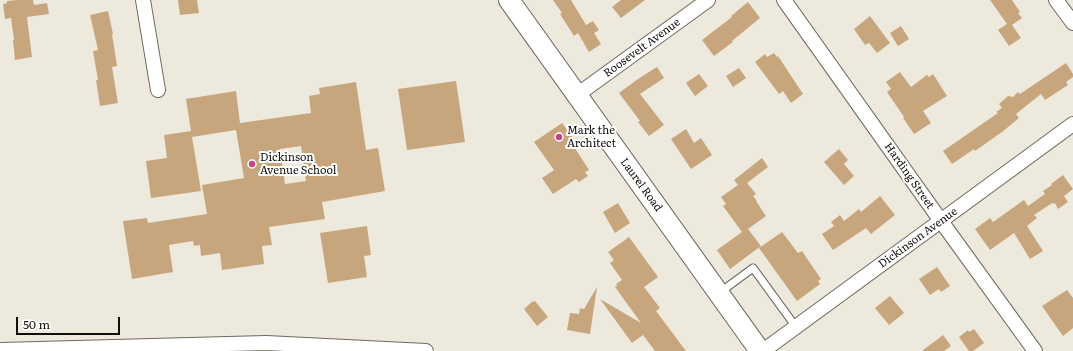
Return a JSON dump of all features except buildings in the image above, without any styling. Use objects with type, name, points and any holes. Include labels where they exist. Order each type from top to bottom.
[{"type":"main road","name":"Laurel Road","points":[[509,0],[718,293],[762,351]]},
{"type":"street","points":[[143,0],[158,90]]},
{"type":"street","name":"Roosevelt Avenue","points":[[577,95],[708,0]]},
{"type":"street","name":"Harding Street","points":[[784,0],[1035,351]]},
{"type":"street","points":[[1056,0],[1073,22]]},
{"type":"street","name":"Dickinson Avenue","points":[[762,351],[1073,124]]},
{"type":"street","points":[[0,350],[267,347],[426,351]]},
{"type":"lane","points":[[718,293],[753,268],[796,327]]},
{"type":"place","name":"Mark the Architect","points":[[559,137]]},
{"type":"place","name":"Dickinson Avenue School","points":[[252,164]]}]
